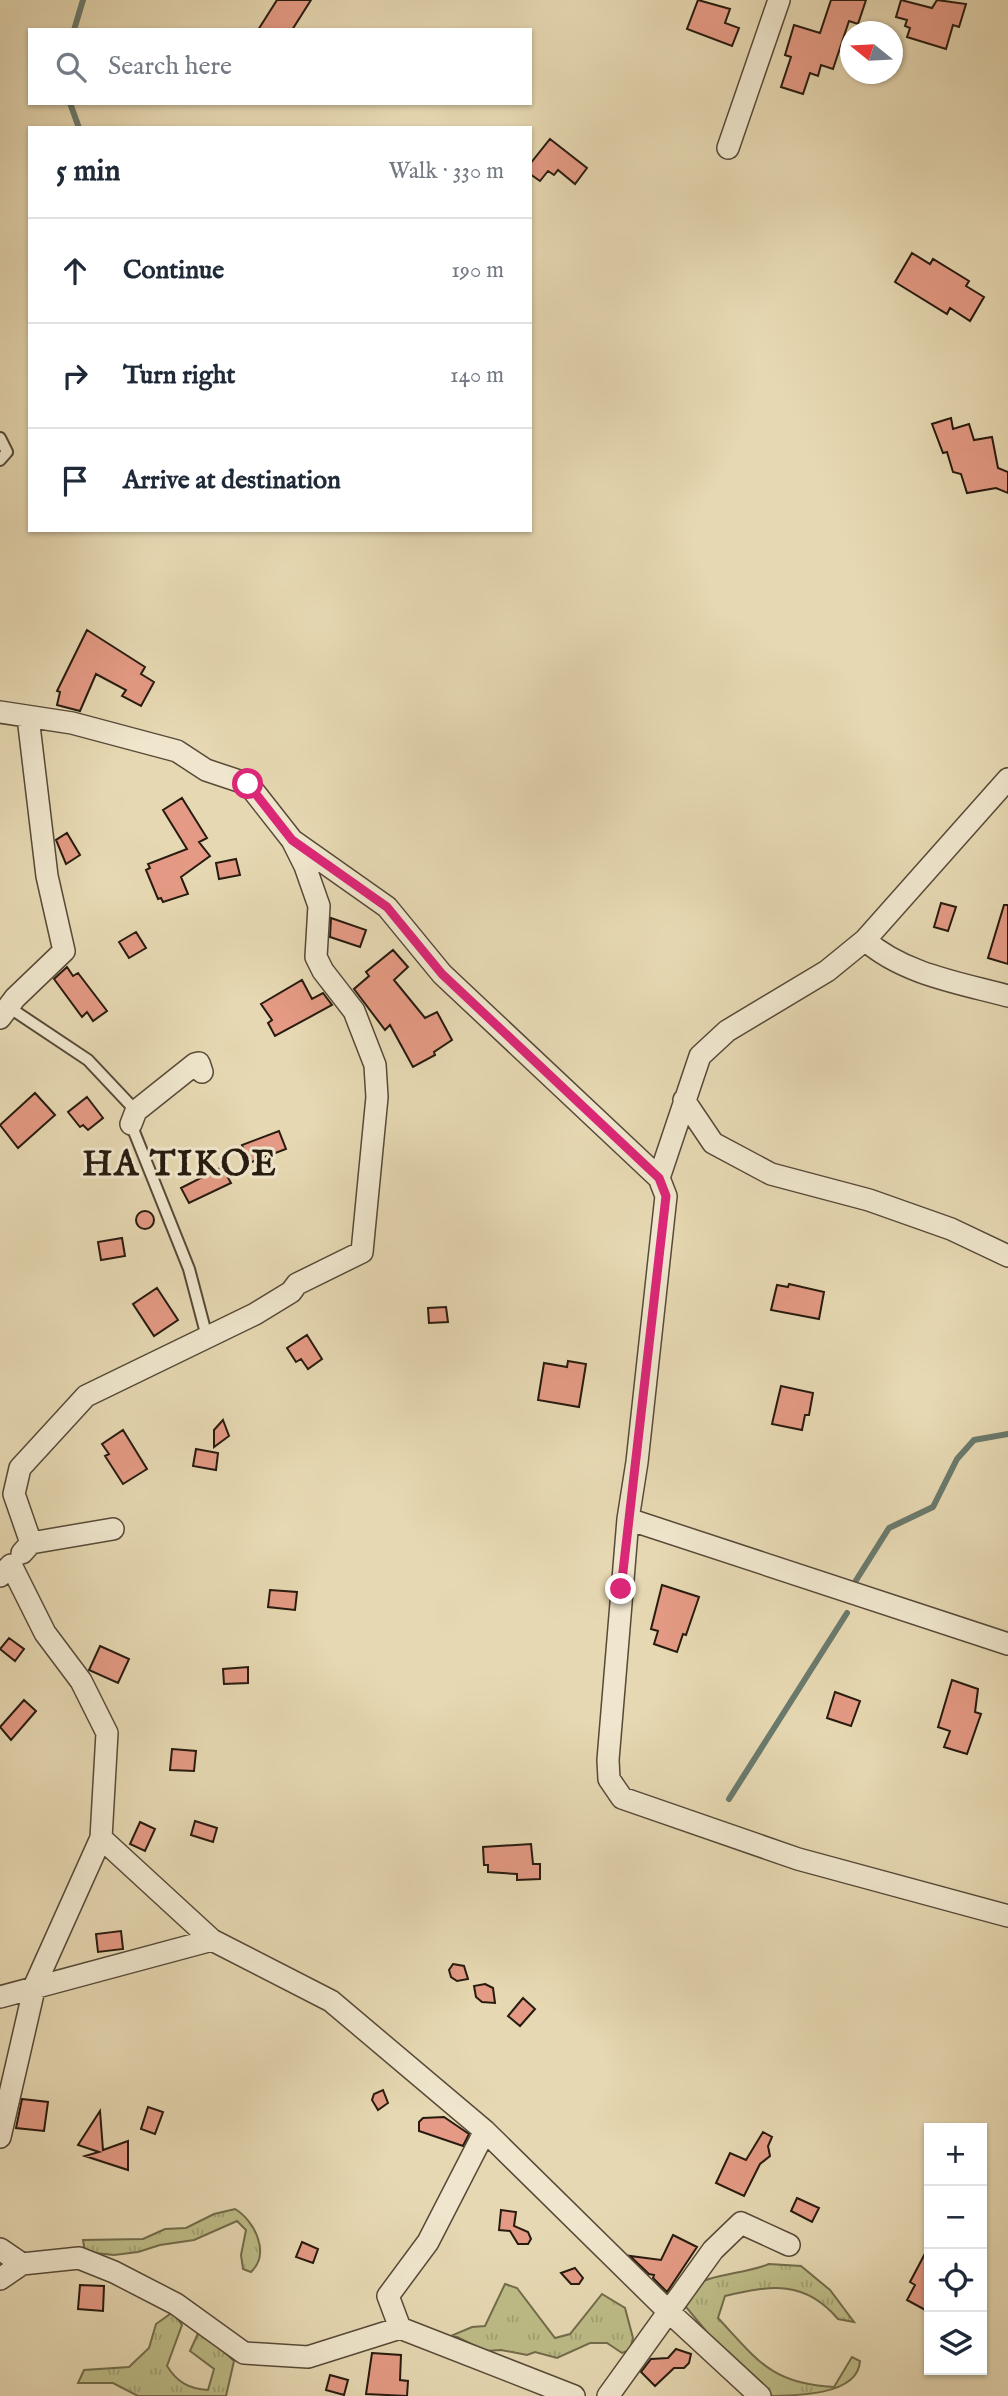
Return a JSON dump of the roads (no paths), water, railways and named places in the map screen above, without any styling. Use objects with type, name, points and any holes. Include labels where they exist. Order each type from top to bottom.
[{"type":"street","points":[[728,148],[779,0]]},
{"type":"street","points":[[0,712],[72,723],[177,751],[206,770],[248,784],[292,840],[306,866],[319,906],[316,957],[323,971],[354,1011],[375,1065],[377,1097],[362,1252],[297,1284],[291,1292],[255,1314],[86,1396],[20,1468],[15,1494],[31,1543]]},
{"type":"street","points":[[2,1006],[64,951],[47,876],[28,717]]},
{"type":"street","points":[[659,1178],[700,1056],[727,1031],[827,971],[865,940],[1008,779]]},
{"type":"street","points":[[292,840],[387,907],[442,974],[659,1178],[666,1196],[638,1462],[628,1519],[608,1760],[609,1779],[622,1798],[798,1859],[1008,1916]]},
{"type":"street","points":[[865,940],[882,956],[922,972],[1008,996]]},
{"type":"street","points":[[134,1117],[195,1064],[199,1063],[202,1072]]},
{"type":"street","points":[[684,1100],[713,1143],[771,1174],[869,1199],[951,1229],[1008,1256]]},
{"type":"street","points":[[628,1519],[1008,1644]]},
{"type":"street","points":[[0,2137],[35,1985],[101,1838],[107,1733],[82,1681],[45,1633],[6,1571],[31,1543],[113,1529]]},
{"type":"street","points":[[101,1838],[212,1940],[331,2001],[485,2131],[668,2311],[760,2396]]},
{"type":"street","points":[[0,1997],[35,1985],[212,1940]]},
{"type":"street","points":[[400,2328],[388,2296],[428,2242],[485,2131]]},
{"type":"street","points":[[608,2396],[713,2250],[741,2223],[789,2245]]},
{"type":"street","points":[[0,2249],[22,2264]]},
{"type":"street","points":[[0,2279],[22,2264],[79,2258],[114,2272],[176,2304],[244,2353],[308,2357],[400,2328],[574,2396]]},
{"type":"lane","points":[[0,438],[6,452],[0,460]]},
{"type":"lane","points":[[2,1006],[88,1060],[134,1117],[189,1269],[207,1337]]},
{"type":"waterway","points":[[75,28],[83,0]]},
{"type":"waterway","points":[[71,105],[78,126]]},
{"type":"waterway","points":[[855,1582],[889,1528],[933,1507],[957,1459],[974,1440],[1008,1434]]},
{"type":"waterway","points":[[729,1799],[847,1613]]},
{"type":"district","name":"HA TIKOE","points":[[180,1165]]}]
